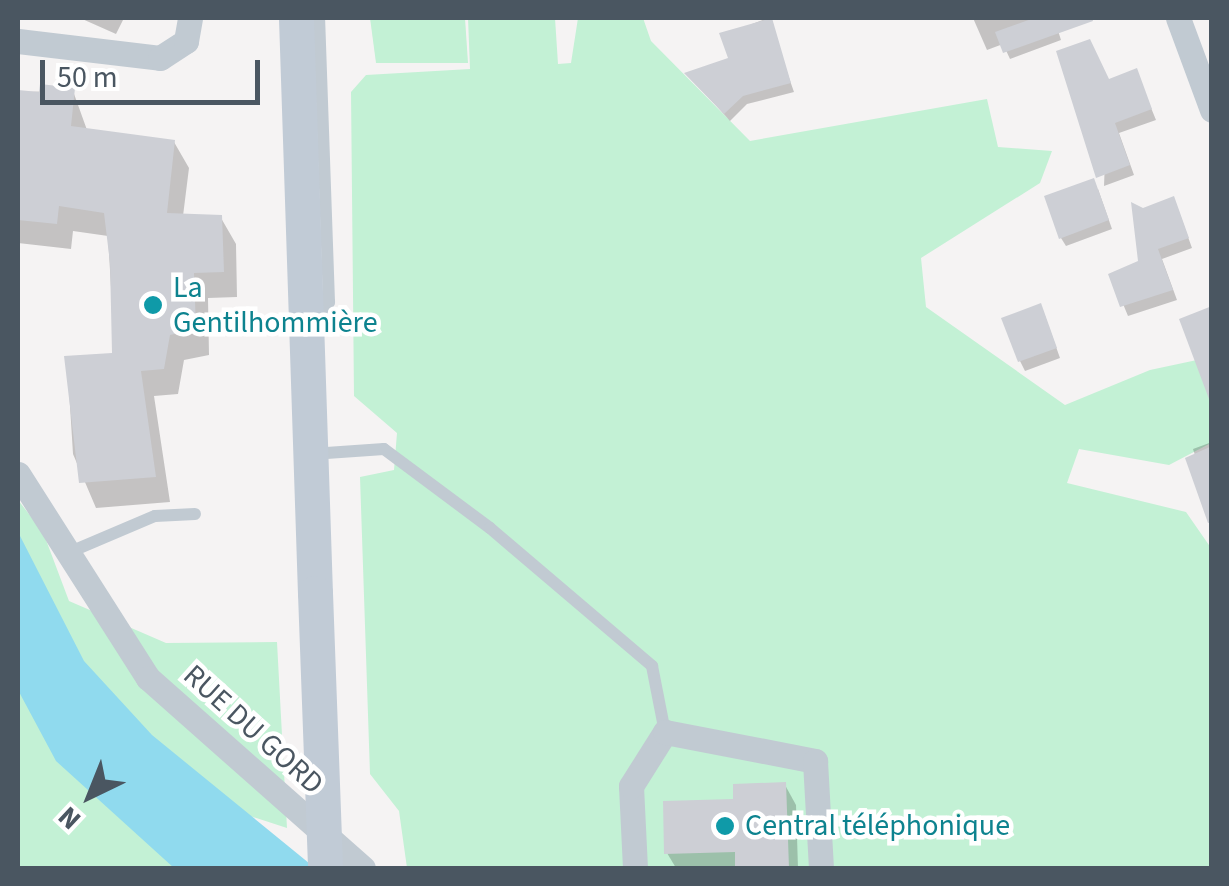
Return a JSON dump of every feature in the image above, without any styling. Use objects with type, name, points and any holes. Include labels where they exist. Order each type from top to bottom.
[{"type":"main road","points":[[296,18],[326,868]]},
{"type":"street","points":[[18,41],[160,58],[186,41],[190,18]]},
{"type":"street","points":[[1178,18],[1212,110]]},
{"type":"street","name":"RUE DU GORD","points":[[18,474],[148,678],[191,726],[363,868]]},
{"type":"street","points":[[635,868],[631,786],[665,732],[815,762],[821,868]]},
{"type":"lane","points":[[307,350],[329,302],[319,18]]},
{"type":"lane","points":[[310,454],[384,450],[490,528],[652,666],[665,732]]},
{"type":"lane","points":[[70,552],[155,516],[195,514]]},
{"type":"green space","points":[[370,18],[465,18],[468,63],[376,63]]},
{"type":"green space","points":[[468,18],[555,18],[558,64],[571,63],[578,18],[643,18],[651,41],[750,141],[987,99],[998,147],[1052,151],[1040,183],[921,258],[926,307],[1065,405],[1150,370],[1211,357],[1211,443],[1169,465],[1079,449],[1067,483],[1186,512],[1211,548],[1211,868],[407,868],[399,811],[370,774],[360,477],[394,470],[397,433],[354,396],[351,92],[366,75],[470,69]]},
{"type":"green space","points":[[18,500],[43,532],[69,601],[166,643],[277,642],[287,828],[213,804],[123,729],[18,577]]},
{"type":"green space","points":[[18,637],[205,868],[18,868]]},
{"type":"water","points":[[18,532],[84,661],[152,735],[315,868],[174,868],[56,761],[18,690]]},
{"type":"building","points":[[772,18],[791,83],[743,96],[724,114],[684,73],[728,58],[719,33]]},
{"type":"building","points":[[1034,18],[1093,21],[1003,53],[995,32]]},
{"type":"building","points":[[1090,39],[1109,79],[1137,68],[1152,109],[1115,123],[1130,165],[1096,178],[1056,51]]},
{"type":"building","name":"La Gentilhommière","points":[[40,84],[75,88],[71,126],[175,140],[167,213],[222,215],[224,272],[194,273],[196,329],[170,335],[164,369],[141,371],[156,477],[79,483],[64,356],[112,353],[110,263],[104,213],[59,206],[57,224],[18,220],[18,90],[39,92]]},
{"type":"building","points":[[1094,178],[1109,220],[1059,239],[1044,196]]},
{"type":"building","points":[[1174,196],[1189,238],[1158,249],[1173,290],[1120,307],[1108,274],[1138,261],[1131,202],[1143,208]]},
{"type":"building","points":[[1041,303],[1057,348],[1018,362],[1001,318]]},
{"type":"building","points":[[1212,306],[1212,399],[1209,399],[1179,319]]},
{"type":"building","points":[[1212,446],[1212,522],[1208,523],[1185,458]]},
{"type":"building","name":"Central téléphonique","points":[[786,782],[789,868],[735,868],[735,852],[664,854],[663,801],[733,799],[733,784]]},
{"type":"place","name":"La Gentilhommière","points":[[153,305]]},
{"type":"place","name":"Central téléphonique","points":[[725,826]]}]
